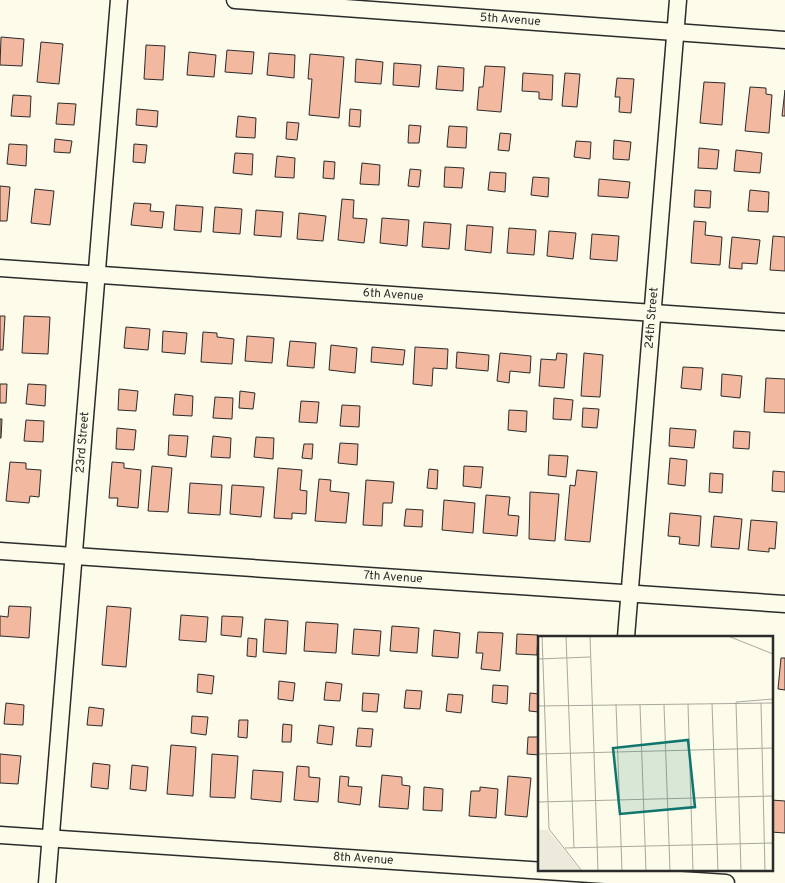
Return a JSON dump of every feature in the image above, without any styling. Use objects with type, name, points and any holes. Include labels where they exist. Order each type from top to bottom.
[{"type":"street","name":"23rd Street","points":[[47,883],[95,275],[119,0]]},
{"type":"street","name":"5th Avenue","points":[[235,0],[785,40]]},
{"type":"street","name":"24th Street","points":[[626,636],[678,0]]},
{"type":"street","name":"6th Avenue","points":[[0,268],[785,322]]},
{"type":"street","name":"7th Avenue","points":[[0,551],[785,604]]},
{"type":"street","name":"8th Avenue","points":[[0,835],[726,883]]},
{"type":"building","points":[[1,37],[24,39],[22,66],[0,65]]},
{"type":"building","points":[[41,42],[63,44],[59,84],[37,82]]},
{"type":"building","points":[[146,45],[165,46],[163,80],[144,79]]},
{"type":"building","points":[[227,50],[254,52],[252,74],[225,72]]},
{"type":"building","points":[[189,52],[216,55],[214,77],[187,75]]},
{"type":"building","points":[[269,53],[295,55],[294,78],[267,75]]},
{"type":"building","points":[[310,54],[344,57],[339,118],[309,115],[312,79],[308,79]]},
{"type":"building","points":[[356,59],[383,62],[381,84],[355,82]]},
{"type":"building","points":[[394,63],[421,65],[419,87],[393,85]]},
{"type":"building","points":[[438,66],[464,68],[463,91],[436,89]]},
{"type":"building","points":[[485,66],[505,67],[501,112],[477,110],[479,87],[483,87]]},
{"type":"building","points":[[523,73],[553,75],[552,100],[539,99],[539,92],[522,91]]},
{"type":"building","points":[[565,73],[580,74],[577,107],[562,106]]},
{"type":"building","points":[[617,78],[634,79],[631,113],[619,112],[620,97],[615,97]]},
{"type":"building","points":[[704,82],[725,83],[722,125],[700,123]]},
{"type":"building","points":[[750,87],[766,88],[766,94],[772,95],[769,133],[745,131]]},
{"type":"building","points":[[785,90],[785,116],[782,116]]},
{"type":"building","points":[[13,95],[31,96],[30,117],[11,116]]},
{"type":"building","points":[[58,103],[76,104],[74,125],[56,124]]},
{"type":"building","points":[[137,109],[158,111],[157,127],[136,125]]},
{"type":"building","points":[[350,109],[361,110],[360,127],[349,126]]},
{"type":"building","points":[[238,116],[256,118],[255,138],[236,137]]},
{"type":"building","points":[[287,122],[299,123],[297,140],[286,139]]},
{"type":"building","points":[[409,125],[421,126],[419,143],[408,143]]},
{"type":"building","points":[[449,126],[467,127],[466,148],[447,147]]},
{"type":"building","points":[[500,133],[511,134],[509,151],[498,150]]},
{"type":"building","points":[[55,139],[72,141],[70,153],[54,152]]},
{"type":"building","points":[[614,140],[631,142],[629,160],[613,159]]},
{"type":"building","points":[[576,141],[591,142],[590,159],[574,157]]},
{"type":"building","points":[[9,144],[27,145],[26,166],[7,164]]},
{"type":"building","points":[[134,144],[147,145],[145,163],[133,162]]},
{"type":"building","points":[[699,148],[719,150],[717,169],[698,168]]},
{"type":"building","points":[[736,150],[762,153],[760,173],[734,171]]},
{"type":"building","points":[[235,153],[253,154],[252,175],[233,173]]},
{"type":"building","points":[[277,156],[295,158],[294,178],[275,177]]},
{"type":"building","points":[[324,161],[335,162],[334,179],[323,178]]},
{"type":"building","points":[[362,163],[380,165],[379,185],[360,184]]},
{"type":"building","points":[[445,167],[464,168],[462,188],[444,187]]},
{"type":"building","points":[[410,169],[421,170],[419,187],[408,186]]},
{"type":"building","points":[[490,172],[506,173],[505,192],[488,190]]},
{"type":"building","points":[[533,177],[549,178],[548,197],[531,195]]},
{"type":"building","points":[[599,179],[630,182],[628,198],[598,196]]},
{"type":"building","points":[[0,186],[10,187],[7,221],[0,221]]},
{"type":"building","points":[[35,189],[54,191],[50,225],[31,223]]},
{"type":"building","points":[[695,190],[711,191],[710,208],[694,207]]},
{"type":"building","points":[[750,190],[769,192],[768,212],[748,211]]},
{"type":"building","points":[[342,199],[354,200],[353,218],[367,219],[364,243],[338,240]]},
{"type":"building","points":[[134,203],[151,204],[150,211],[164,212],[162,228],[131,225]]},
{"type":"building","points":[[176,205],[203,207],[201,232],[174,230]]},
{"type":"building","points":[[215,207],[242,209],[240,234],[213,232]]},
{"type":"building","points":[[256,210],[283,212],[281,237],[254,235]]},
{"type":"building","points":[[299,213],[326,216],[323,241],[297,239]]},
{"type":"building","points":[[382,218],[409,220],[407,246],[380,243]]},
{"type":"building","points":[[694,221],[706,222],[705,235],[722,237],[720,265],[691,263]]},
{"type":"building","points":[[424,222],[451,224],[449,249],[422,247]]},
{"type":"building","points":[[467,225],[493,227],[491,253],[465,250]]},
{"type":"building","points":[[509,228],[536,230],[534,255],[507,253]]},
{"type":"building","points":[[549,231],[576,233],[573,259],[547,256]]},
{"type":"building","points":[[592,234],[619,236],[617,261],[590,259]]},
{"type":"building","points":[[773,236],[785,237],[785,271],[770,270]]},
{"type":"building","points":[[732,237],[760,240],[757,264],[742,263],[742,269],[729,268]]},
{"type":"building","points":[[0,316],[5,316],[3,350],[0,350]]},
{"type":"building","points":[[24,316],[50,317],[48,354],[22,353]]},
{"type":"building","points":[[126,327],[150,329],[148,350],[124,348]]},
{"type":"building","points":[[163,331],[187,333],[185,354],[162,352]]},
{"type":"building","points":[[203,332],[217,333],[217,337],[234,339],[232,364],[201,362]]},
{"type":"building","points":[[247,336],[274,338],[272,363],[245,361]]},
{"type":"building","points":[[290,341],[316,343],[314,368],[287,366]]},
{"type":"building","points":[[331,345],[357,348],[355,373],[329,370]]},
{"type":"building","points":[[372,347],[405,350],[403,365],[371,362]]},
{"type":"building","points":[[415,347],[448,349],[447,369],[433,368],[432,386],[413,384]]},
{"type":"building","points":[[457,352],[489,355],[488,371],[456,368]]},
{"type":"building","points":[[500,353],[531,356],[530,373],[510,371],[509,383],[497,381]]},
{"type":"building","points":[[557,353],[567,354],[564,388],[539,386],[541,359],[556,360]]},
{"type":"building","points":[[584,353],[603,355],[600,397],[581,396]]},
{"type":"building","points":[[683,367],[703,368],[701,390],[681,388]]},
{"type":"building","points":[[722,374],[742,376],[740,398],[721,396]]},
{"type":"building","points":[[766,378],[785,379],[785,413],[764,412]]},
{"type":"building","points":[[0,384],[7,384],[6,403],[0,403]]},
{"type":"building","points":[[28,384],[46,385],[45,406],[26,404]]},
{"type":"building","points":[[119,389],[138,391],[136,411],[118,410]]},
{"type":"building","points":[[240,391],[255,393],[253,409],[239,408]]},
{"type":"building","points":[[175,394],[193,396],[192,416],[173,415]]},
{"type":"building","points":[[215,397],[233,398],[232,419],[213,418]]},
{"type":"building","points":[[554,398],[573,400],[571,420],[553,419]]},
{"type":"building","points":[[301,401],[319,402],[317,423],[299,422]]},
{"type":"building","points":[[342,405],[360,406],[359,427],[340,426]]},
{"type":"building","points":[[583,408],[599,409],[597,428],[582,427]]},
{"type":"building","points":[[509,410],[527,411],[526,432],[508,430]]},
{"type":"building","points":[[0,419],[2,419],[1,438],[0,438]]},
{"type":"building","points":[[26,420],[44,421],[43,442],[24,441]]},
{"type":"building","points":[[117,428],[136,430],[134,450],[116,449]]},
{"type":"building","points":[[670,428],[696,430],[694,448],[669,446]]},
{"type":"building","points":[[734,431],[750,432],[749,449],[733,448]]},
{"type":"building","points":[[169,435],[188,436],[186,457],[168,455]]},
{"type":"building","points":[[213,436],[231,438],[230,458],[211,457]]},
{"type":"building","points":[[256,437],[274,438],[273,459],[254,457]]},
{"type":"building","points":[[340,443],[358,444],[357,465],[338,463]]},
{"type":"building","points":[[304,444],[313,444],[312,459],[302,458]]},
{"type":"building","points":[[549,455],[568,456],[566,477],[548,475]]},
{"type":"building","points":[[670,458],[687,460],[685,486],[668,484]]},
{"type":"building","points":[[10,462],[26,463],[26,469],[41,470],[39,497],[30,496],[29,503],[6,501]]},
{"type":"building","points":[[112,462],[124,463],[124,468],[141,470],[138,508],[117,506],[118,498],[109,498]]},
{"type":"building","points":[[152,466],[172,468],[168,512],[148,511]]},
{"type":"building","points":[[464,466],[483,467],[481,488],[463,486]]},
{"type":"building","points":[[278,468],[302,470],[300,490],[307,491],[306,514],[292,513],[292,519],[274,518]]},
{"type":"building","points":[[429,469],[438,470],[437,489],[427,488]]},
{"type":"building","points":[[577,470],[597,472],[590,542],[565,540],[570,485],[575,486]]},
{"type":"building","points":[[773,471],[785,472],[785,492],[772,491]]},
{"type":"building","points":[[710,473],[723,474],[722,493],[709,492]]},
{"type":"building","points":[[319,479],[331,480],[330,491],[349,493],[346,523],[315,521]]},
{"type":"building","points":[[366,480],[394,482],[392,503],[383,503],[382,526],[363,525]]},
{"type":"building","points":[[190,483],[222,485],[220,515],[188,513]]},
{"type":"building","points":[[232,485],[264,487],[261,517],[230,514]]},
{"type":"building","points":[[530,492],[559,494],[555,541],[529,539]]},
{"type":"building","points":[[486,495],[510,497],[508,515],[519,516],[517,536],[483,533]]},
{"type":"building","points":[[444,500],[475,503],[473,533],[442,530]]},
{"type":"building","points":[[406,509],[423,510],[422,527],[404,526]]},
{"type":"building","points":[[670,513],[701,516],[699,546],[679,544],[680,537],[668,536]]},
{"type":"building","points":[[714,516],[742,519],[739,549],[711,547]]},
{"type":"building","points":[[751,520],[777,522],[775,549],[769,548],[769,552],[748,550]]},
{"type":"building","points":[[9,606],[31,607],[29,638],[0,636],[0,616],[8,617]]},
{"type":"building","points":[[107,606],[131,608],[126,667],[102,665]]},
{"type":"building","points":[[181,615],[208,617],[206,642],[179,640]]},
{"type":"building","points":[[222,616],[243,617],[241,637],[221,635]]},
{"type":"building","points":[[265,619],[288,621],[286,654],[263,652]]},
{"type":"building","points":[[306,622],[338,624],[336,653],[304,651]]},
{"type":"building","points":[[392,626],[419,628],[417,653],[390,651]]},
{"type":"building","points":[[354,629],[381,631],[379,656],[352,654]]},
{"type":"building","points":[[434,630],[460,633],[458,658],[432,656]]},
{"type":"building","points":[[478,632],[503,633],[500,671],[481,669],[483,653],[476,653]]},
{"type":"building","points":[[517,634],[538,635],[537,655],[516,654]]},
{"type":"building","points":[[248,638],[257,639],[256,657],[247,656]]},
{"type":"building","points":[[781,658],[785,658],[785,690],[778,689]]},
{"type":"building","points":[[198,674],[214,676],[212,694],[197,692]]},
{"type":"building","points":[[279,681],[295,683],[293,701],[278,699]]},
{"type":"building","points":[[326,682],[342,684],[340,701],[324,700]]},
{"type":"building","points":[[493,685],[508,686],[507,704],[492,702]]},
{"type":"building","points":[[406,690],[422,691],[420,709],[404,708]]},
{"type":"building","points":[[363,693],[379,694],[377,712],[362,711]]},
{"type":"building","points":[[530,693],[538,694],[538,712],[529,711]]},
{"type":"building","points":[[448,694],[463,695],[461,713],[446,711]]},
{"type":"building","points":[[6,703],[24,705],[23,725],[4,724]]},
{"type":"building","points":[[89,707],[104,709],[102,726],[87,725]]},
{"type":"building","points":[[192,716],[208,717],[206,735],[191,733]]},
{"type":"building","points":[[239,720],[248,720],[247,738],[238,737]]},
{"type":"building","points":[[283,724],[292,725],[291,742],[282,742]]},
{"type":"building","points":[[319,725],[334,727],[332,745],[317,743]]},
{"type":"building","points":[[358,728],[373,729],[371,747],[356,746]]},
{"type":"building","points":[[528,737],[538,737],[538,755],[527,754]]},
{"type":"building","points":[[171,745],[196,747],[193,796],[167,794]]},
{"type":"building","points":[[0,754],[21,756],[18,784],[0,783]]},
{"type":"building","points":[[212,754],[238,756],[235,798],[210,797]]},
{"type":"building","points":[[93,763],[110,765],[108,789],[91,787]]},
{"type":"building","points":[[132,765],[148,767],[146,791],[130,789]]},
{"type":"building","points":[[297,766],[309,767],[309,777],[320,778],[318,802],[294,800]]},
{"type":"building","points":[[253,770],[283,772],[281,802],[251,799]]},
{"type":"building","points":[[382,775],[402,777],[402,785],[410,786],[408,809],[379,807]]},
{"type":"building","points":[[340,776],[349,777],[348,786],[362,787],[360,805],[338,802]]},
{"type":"building","points":[[508,776],[531,778],[527,817],[505,815]]},
{"type":"building","points":[[424,787],[443,789],[442,811],[423,810]]},
{"type":"building","points":[[480,787],[498,789],[496,818],[469,816],[471,791],[480,791]]},
{"type":"building","points":[[772,800],[785,801],[785,833],[772,832]]}]
